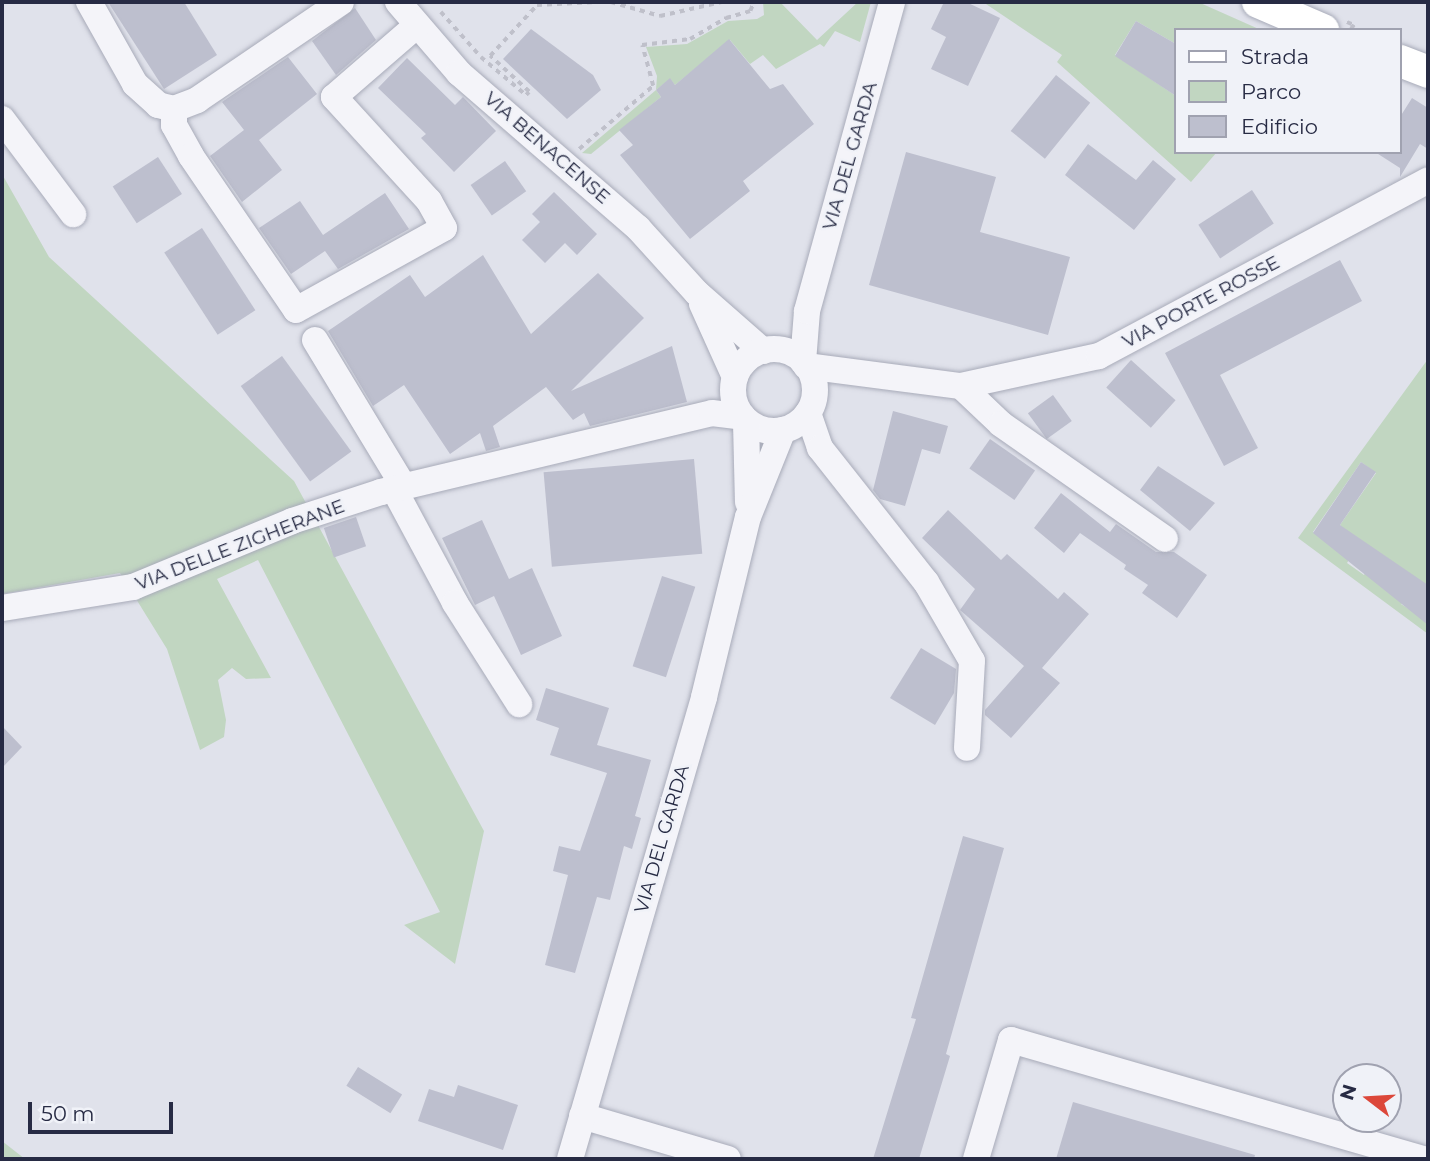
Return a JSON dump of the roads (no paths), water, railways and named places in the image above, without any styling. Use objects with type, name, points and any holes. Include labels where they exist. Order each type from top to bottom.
[{"type":"main road","points":[[1258,2],[1343,28]]},
{"type":"main road","points":[[1402,62],[1428,72]]},
{"type":"street","points":[[89,2],[135,84],[158,105],[174,109],[197,100],[341,2]]},
{"type":"street","name":"VIA BENACENSE","points":[[398,2],[459,73],[564,162],[668,257],[697,293]]},
{"type":"street","name":"VIA DEL GARDA","points":[[570,1159],[704,697],[748,517],[800,398],[807,311],[892,2]]},
{"type":"street","points":[[174,109],[174,125],[191,156],[296,310],[444,228],[429,201],[334,97],[417,25]]},
{"type":"street","points":[[2,119],[72,214]]},
{"type":"street","name":"VIA PORTE ROSSE","points":[[800,398],[843,371],[961,386],[1099,356],[1428,180]]},
{"type":"street","points":[[697,293],[770,351],[800,398],[820,448],[926,582],[972,661],[967,748]]},
{"type":"street","points":[[697,293],[739,402],[768,431],[800,398]]},
{"type":"street","name":"VIA DEL GARDA","points":[[748,517],[739,402],[746,360],[770,351],[807,311]]},
{"type":"street","points":[[315,340],[399,488],[456,603],[519,704]]},
{"type":"street","points":[[961,386],[1002,424],[1165,540]]},
{"type":"street","name":"VIA DELLE ZIGHERANE","points":[[2,608],[133,587],[292,522],[399,488],[712,413],[739,402]]},
{"type":"street","points":[[976,1159],[1011,1040],[1422,1159]]},
{"type":"street","points":[[582,1116],[728,1159]]}]
